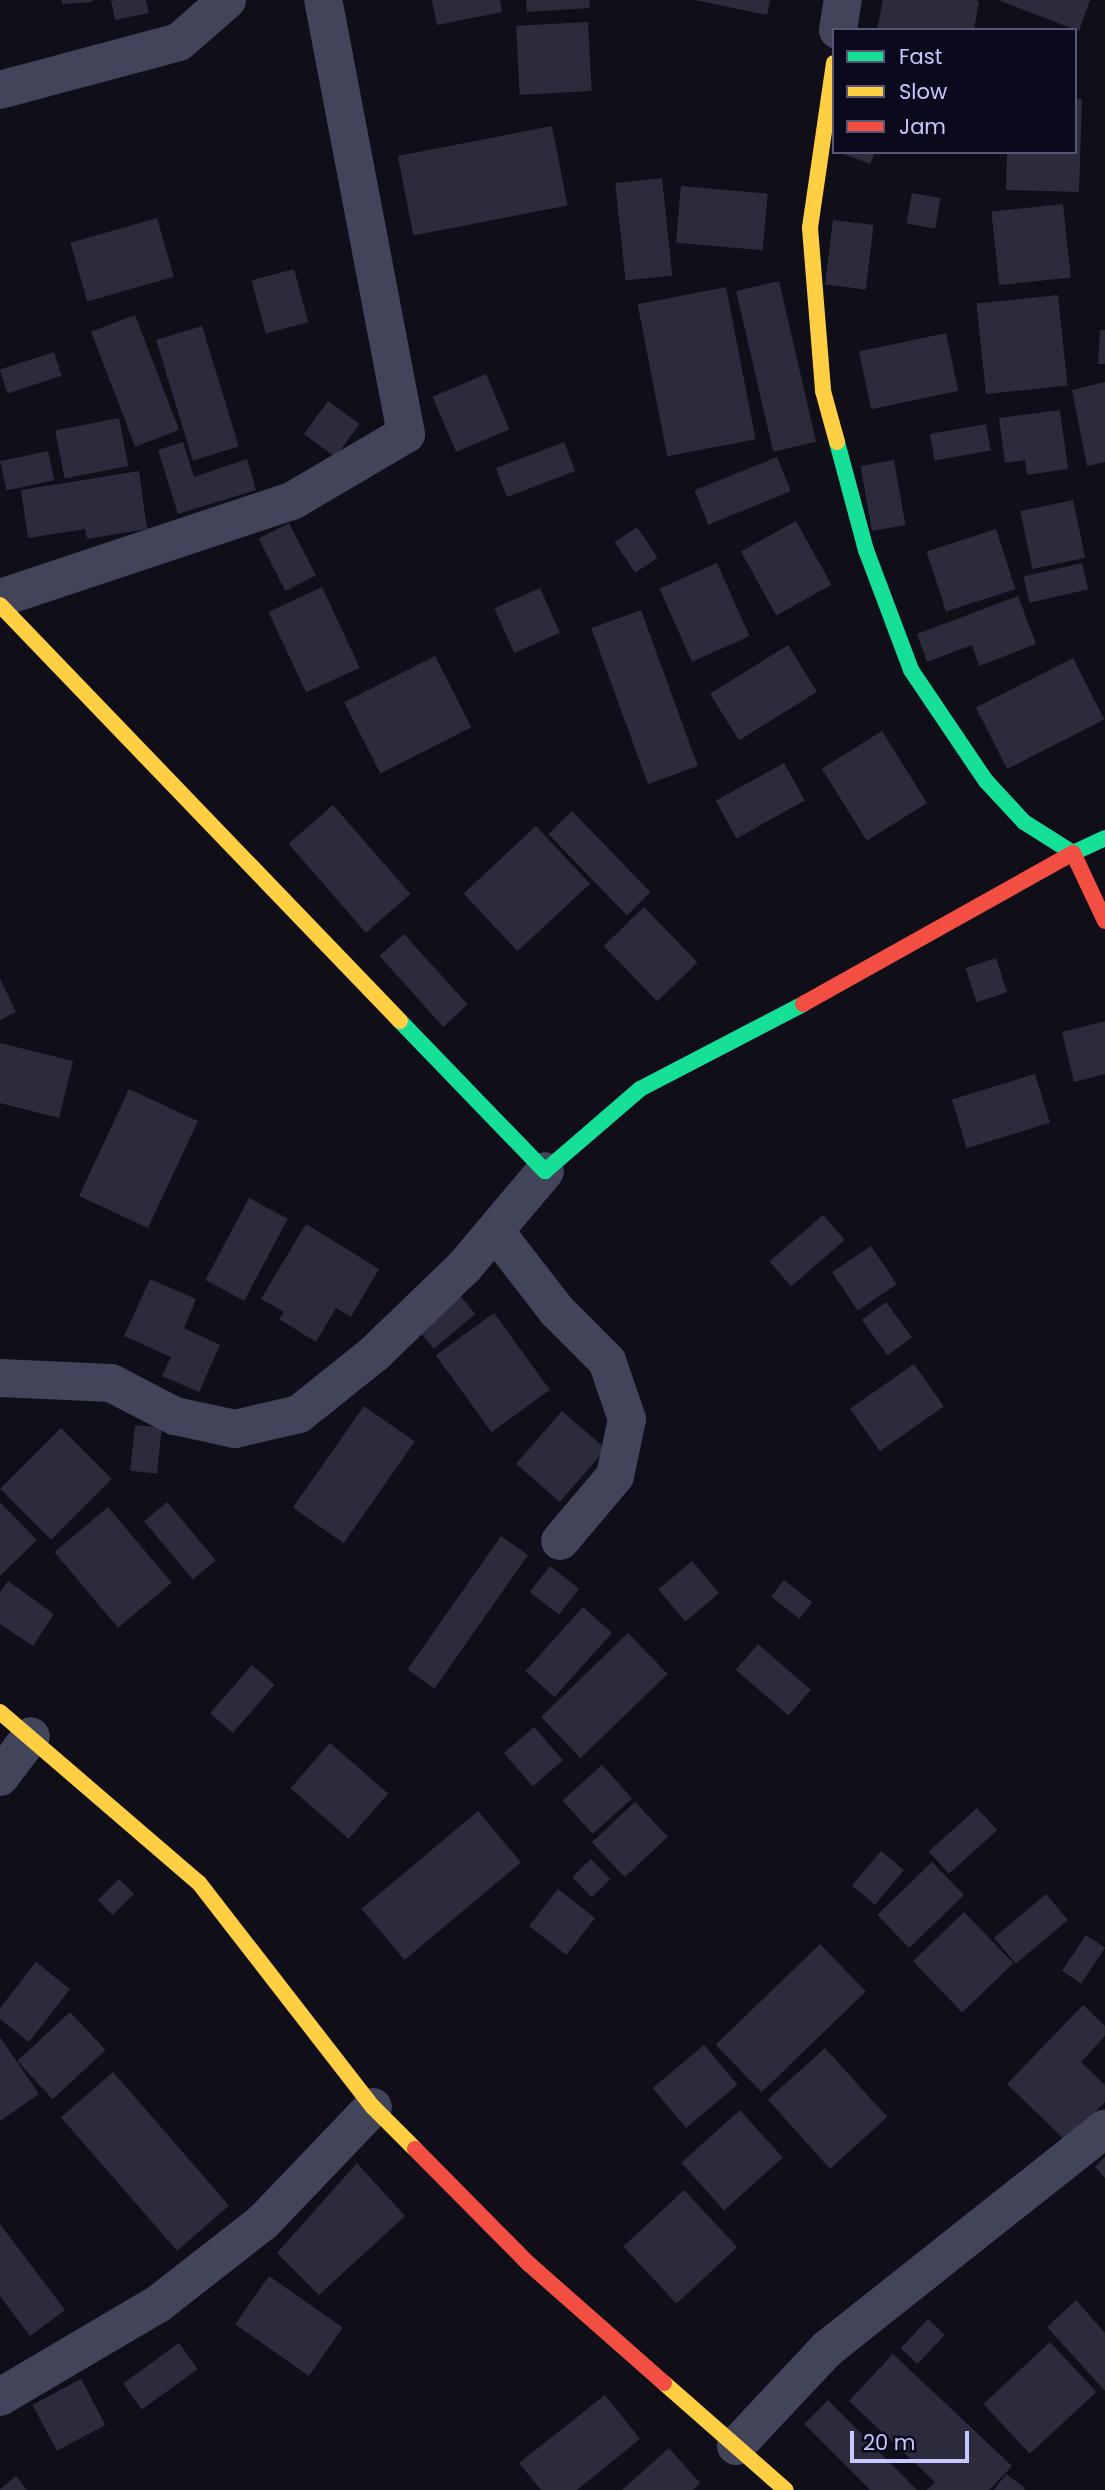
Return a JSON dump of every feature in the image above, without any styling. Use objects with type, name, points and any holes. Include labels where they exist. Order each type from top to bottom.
[{"type":"street","points":[[0,90],[179,42],[227,0]]},
{"type":"street","points":[[0,598],[292,501],[406,434],[323,0]]},
{"type":"street","points":[[838,28],[843,0]]},
{"type":"street","points":[[832,77],[810,228],[823,391],[866,550],[911,670],[978,770],[1024,822],[1073,853],[1105,921]]},
{"type":"street","points":[[0,605],[545,1171]]},
{"type":"street","points":[[0,1378],[111,1383],[175,1416],[235,1429],[299,1414],[374,1354],[495,1231],[545,1171],[640,1089],[734,1044],[1073,853],[1105,838]]},
{"type":"street","points":[[495,1231],[557,1311],[607,1361],[627,1419],[615,1476],[560,1541]]},
{"type":"street","points":[[0,1712],[199,1883],[373,2107],[529,2264],[786,2490]]},
{"type":"street","points":[[0,1777],[31,1736]]},
{"type":"street","points":[[0,2397],[158,2304],[263,2222],[373,2107]]},
{"type":"street","points":[[736,2446],[827,2349],[1105,2129]]},
{"type":"building","points":[[62,0],[92,0],[92,2],[62,4]]},
{"type":"building","points":[[111,0],[146,0],[149,13],[115,20]]},
{"type":"building","points":[[432,0],[500,0],[502,12],[437,25]]},
{"type":"building","points":[[526,0],[589,0],[590,8],[527,12]]},
{"type":"building","points":[[695,0],[770,0],[767,15]]},
{"type":"building","points":[[883,0],[979,1],[974,28],[877,28]]},
{"type":"building","points":[[998,0],[1090,0],[1079,31]]},
{"type":"building","points":[[588,22],[592,91],[520,95],[516,26]]},
{"type":"building","points":[[1077,99],[1082,99],[1079,192],[1006,190],[1007,154],[1077,154]]},
{"type":"building","points":[[552,126],[567,206],[413,235],[398,156]]},
{"type":"building","points":[[843,154],[874,154],[870,164]]},
{"type":"building","points":[[662,178],[672,275],[626,280],[615,183]]},
{"type":"building","points":[[681,186],[768,194],[763,250],[676,243]]},
{"type":"building","points":[[912,193],[941,198],[935,229],[907,224]]},
{"type":"building","points":[[1063,204],[1071,278],[999,285],[991,212]]},
{"type":"building","points":[[157,218],[174,277],[87,301],[70,243]]},
{"type":"building","points":[[833,220],[874,225],[866,290],[825,285]]},
{"type":"building","points":[[294,269],[308,322],[266,334],[251,280]]},
{"type":"building","points":[[779,281],[816,442],[773,452],[736,291]]},
{"type":"building","points":[[726,287],[756,439],[667,456],[638,304]]},
{"type":"building","points":[[1058,295],[1068,386],[986,394],[976,304]]},
{"type":"building","points":[[135,315],[179,430],[135,447],[91,332]]},
{"type":"building","points":[[202,326],[239,446],[193,461],[156,340]]},
{"type":"building","points":[[1100,330],[1105,330],[1105,364],[1098,364]]},
{"type":"building","points":[[946,333],[958,391],[871,409],[859,352]]},
{"type":"building","points":[[54,352],[62,376],[8,393],[0,370]]},
{"type":"building","points":[[486,374],[509,429],[456,452],[433,397]]},
{"type":"building","points":[[1105,382],[1105,462],[1087,466],[1072,390]]},
{"type":"building","points":[[328,401],[360,424],[335,457],[304,434]]},
{"type":"building","points":[[1060,410],[1068,469],[1027,475],[1025,460],[1005,463],[999,418]]},
{"type":"building","points":[[119,418],[128,466],[65,479],[55,430]]},
{"type":"building","points":[[986,424],[991,451],[935,460],[930,434]]},
{"type":"building","points":[[183,442],[194,477],[247,459],[256,490],[178,514],[158,450]]},
{"type":"building","points":[[564,442],[575,471],[507,497],[496,468]]},
{"type":"building","points":[[48,451],[54,480],[6,491],[0,461]]},
{"type":"building","points":[[777,457],[791,491],[708,525],[694,490]]},
{"type":"building","points":[[894,460],[905,525],[872,531],[861,466]]},
{"type":"building","points":[[139,471],[147,529],[87,539],[85,529],[28,538],[21,490]]},
{"type":"building","points":[[1073,500],[1085,558],[1032,569],[1020,511]]},
{"type":"building","points":[[796,521],[831,585],[776,615],[741,552]]},
{"type":"building","points":[[289,523],[316,576],[285,591],[259,538]]},
{"type":"building","points":[[637,527],[658,558],[635,573],[615,542]]},
{"type":"building","points":[[996,529],[1015,589],[946,611],[927,552]]},
{"type":"building","points":[[717,563],[750,636],[692,662],[659,589]]},
{"type":"building","points":[[1082,563],[1088,589],[1030,603],[1024,576]]},
{"type":"building","points":[[322,587],[360,668],[306,693],[269,612]]},
{"type":"building","points":[[540,588],[560,633],[514,653],[494,608]]},
{"type":"building","points":[[1018,596],[1036,644],[979,666],[972,645],[927,662],[917,634]]},
{"type":"building","points":[[641,610],[698,766],[648,784],[591,628]]},
{"type":"building","points":[[788,645],[817,692],[739,740],[710,694]]},
{"type":"building","points":[[435,656],[471,727],[380,774],[344,702]]},
{"type":"building","points":[[1073,658],[1104,719],[1007,769],[976,707]]},
{"type":"building","points":[[882,731],[927,803],[867,841],[822,769]]},
{"type":"building","points":[[784,763],[805,801],[737,838],[716,801]]},
{"type":"building","points":[[333,805],[410,894],[366,933],[288,844]]},
{"type":"building","points":[[572,811],[650,892],[627,915],[548,834]]},
{"type":"building","points":[[536,826],[590,884],[517,951],[464,894]]},
{"type":"building","points":[[644,907],[697,962],[657,1001],[604,946]]},
{"type":"building","points":[[404,934],[468,1005],[443,1027],[379,956]]},
{"type":"building","points":[[996,958],[1007,992],[977,1002],[966,968]]},
{"type":"building","points":[[0,979],[16,1012],[0,1020]]},
{"type":"building","points":[[1105,1021],[1105,1074],[1074,1082],[1062,1032]]},
{"type":"building","points":[[0,1043],[73,1061],[59,1118],[0,1103]]},
{"type":"building","points":[[1035,1074],[1050,1123],[967,1148],[952,1099]]},
{"type":"building","points":[[129,1089],[198,1121],[148,1228],[79,1196]]},
{"type":"building","points":[[249,1198],[288,1219],[244,1301],[205,1280]]},
{"type":"building","points":[[823,1215],[845,1240],[791,1286],[769,1262]]},
{"type":"building","points":[[306,1224],[379,1269],[351,1317],[336,1308],[316,1342],[279,1319],[284,1312],[261,1299]]},
{"type":"building","points":[[871,1246],[897,1284],[858,1310],[832,1272]]},
{"type":"building","points":[[150,1279],[196,1299],[184,1328],[220,1345],[199,1392],[162,1376],[171,1357],[124,1336]]},
{"type":"building","points":[[456,1291],[475,1314],[434,1349],[415,1326]]},
{"type":"building","points":[[886,1302],[912,1338],[888,1355],[862,1320]]},
{"type":"building","points":[[494,1313],[550,1390],[492,1432],[436,1355]]},
{"type":"building","points":[[914,1364],[944,1407],[880,1451],[850,1409]]},
{"type":"building","points":[[364,1406],[415,1442],[344,1543],[293,1508]]},
{"type":"building","points":[[562,1411],[606,1449],[560,1502],[516,1464]]},
{"type":"building","points":[[135,1425],[162,1428],[157,1474],[130,1471]]},
{"type":"building","points":[[61,1428],[112,1479],[51,1540],[0,1489]]},
{"type":"building","points":[[0,1502],[37,1540],[0,1576]]},
{"type":"building","points":[[167,1502],[216,1560],[193,1580],[144,1521]]},
{"type":"building","points":[[108,1507],[172,1583],[118,1628],[54,1552]]},
{"type":"building","points":[[501,1536],[528,1555],[435,1688],[408,1670]]},
{"type":"building","points":[[692,1561],[719,1593],[685,1621],[658,1589]]},
{"type":"building","points":[[550,1566],[579,1589],[559,1615],[530,1592]]},
{"type":"building","points":[[784,1580],[812,1602],[799,1619],[771,1597]]},
{"type":"building","points":[[8,1581],[54,1614],[33,1646],[0,1624],[0,1592]]},
{"type":"building","points":[[583,1607],[612,1633],[554,1697],[525,1671]]},
{"type":"building","points":[[628,1633],[668,1674],[581,1758],[541,1717]]},
{"type":"building","points":[[758,1644],[811,1690],[789,1716],[736,1670]]},
{"type":"building","points":[[252,1665],[275,1685],[233,1733],[210,1713]]},
{"type":"building","points":[[534,1727],[563,1760],[533,1786],[504,1753]]},
{"type":"building","points":[[330,1743],[388,1794],[349,1839],[291,1788]]},
{"type":"building","points":[[602,1765],[632,1798],[593,1834],[563,1800]]},
{"type":"building","points":[[635,1802],[668,1837],[625,1877],[592,1842]]},
{"type":"building","points":[[977,1808],[997,1830],[949,1874],[929,1851]]},
{"type":"building","points":[[478,1811],[521,1862],[405,1960],[362,1909]]},
{"type":"building","points":[[881,1851],[904,1870],[875,1905],[852,1885]]},
{"type":"building","points":[[591,1859],[610,1879],[592,1897],[572,1877]]},
{"type":"building","points":[[932,1862],[964,1895],[909,1948],[877,1915]]},
{"type":"building","points":[[119,1879],[134,1894],[113,1915],[98,1900]]},
{"type":"building","points":[[558,1889],[595,1918],[566,1955],[529,1926]]},
{"type":"building","points":[[1046,1894],[1068,1920],[1016,1964],[994,1938]]},
{"type":"building","points":[[964,1912],[1013,1963],[962,2012],[913,1961]]},
{"type":"building","points":[[1086,1935],[1105,1948],[1081,1984],[1062,1971]]},
{"type":"building","points":[[820,1944],[866,1991],[762,2092],[716,2045]]},
{"type":"building","points":[[36,1962],[70,1989],[29,2042],[0,2019],[0,2008]]},
{"type":"building","points":[[1083,2005],[1105,2026],[1105,2036],[1081,2062],[1105,2085],[1105,2102],[1067,2142],[1007,2084]]},
{"type":"building","points":[[70,2012],[105,2050],[53,2099],[17,2061]]},
{"type":"building","points":[[0,2037],[39,2094],[0,2121]]},
{"type":"building","points":[[704,2045],[737,2085],[686,2128],[653,2088]]},
{"type":"building","points":[[825,2048],[887,2117],[830,2169],[768,2100]]},
{"type":"building","points":[[113,2072],[229,2206],[177,2251],[61,2117]]},
{"type":"building","points":[[740,2110],[783,2158],[724,2210],[681,2163]]},
{"type":"building","points":[[1105,2157],[1105,2178],[1095,2167]]},
{"type":"building","points":[[357,2163],[405,2216],[319,2295],[277,2253]]},
{"type":"building","points":[[684,2190],[737,2247],[676,2304],[623,2247]]},
{"type":"building","points":[[0,2224],[65,2310],[30,2336],[0,2296]]},
{"type":"building","points":[[269,2276],[343,2328],[309,2376],[235,2324]]},
{"type":"building","points":[[1076,2300],[1105,2333],[1105,2391],[1047,2327]]},
{"type":"building","points":[[928,2319],[945,2335],[918,2364],[901,2348]]},
{"type":"building","points":[[1050,2342],[1096,2392],[1030,2454],[983,2404]]},
{"type":"building","points":[[179,2343],[198,2369],[142,2409],[123,2384]]},
{"type":"building","points":[[893,2354],[1012,2466],[989,2490],[927,2490],[935,2482],[849,2401]]},
{"type":"building","points":[[81,2379],[105,2425],[57,2451],[32,2405]]},
{"type":"building","points":[[605,2395],[640,2439],[577,2490],[541,2490],[519,2463]]},
{"type":"building","points":[[828,2400],[917,2490],[870,2490],[804,2424]]},
{"type":"building","points":[[669,2448],[700,2483],[693,2490],[622,2490]]},
{"type":"building","points":[[1006,2474],[1025,2488],[1024,2490],[994,2490]]},
{"type":"building","points":[[16,2476],[27,2490],[0,2490],[0,2489]]},
{"type":"traffic: fast","points":[[837,442],[866,550],[911,670],[986,781],[1024,822],[1073,853],[1105,838]]},
{"type":"traffic: fast","points":[[400,1021],[545,1171],[640,1089],[803,1004]]},
{"type":"traffic: slow","points":[[832,77],[810,228],[823,391],[837,442]]},
{"type":"traffic: slow","points":[[0,605],[400,1021]]},
{"type":"traffic: slow","points":[[0,1712],[199,1883],[373,2107],[415,2149]]},
{"type":"traffic: slow","points":[[664,2383],[786,2490]]},
{"type":"traffic: jam","points":[[803,1004],[1073,853],[1105,921]]},
{"type":"traffic: jam","points":[[415,2149],[529,2264],[664,2383]]}]
